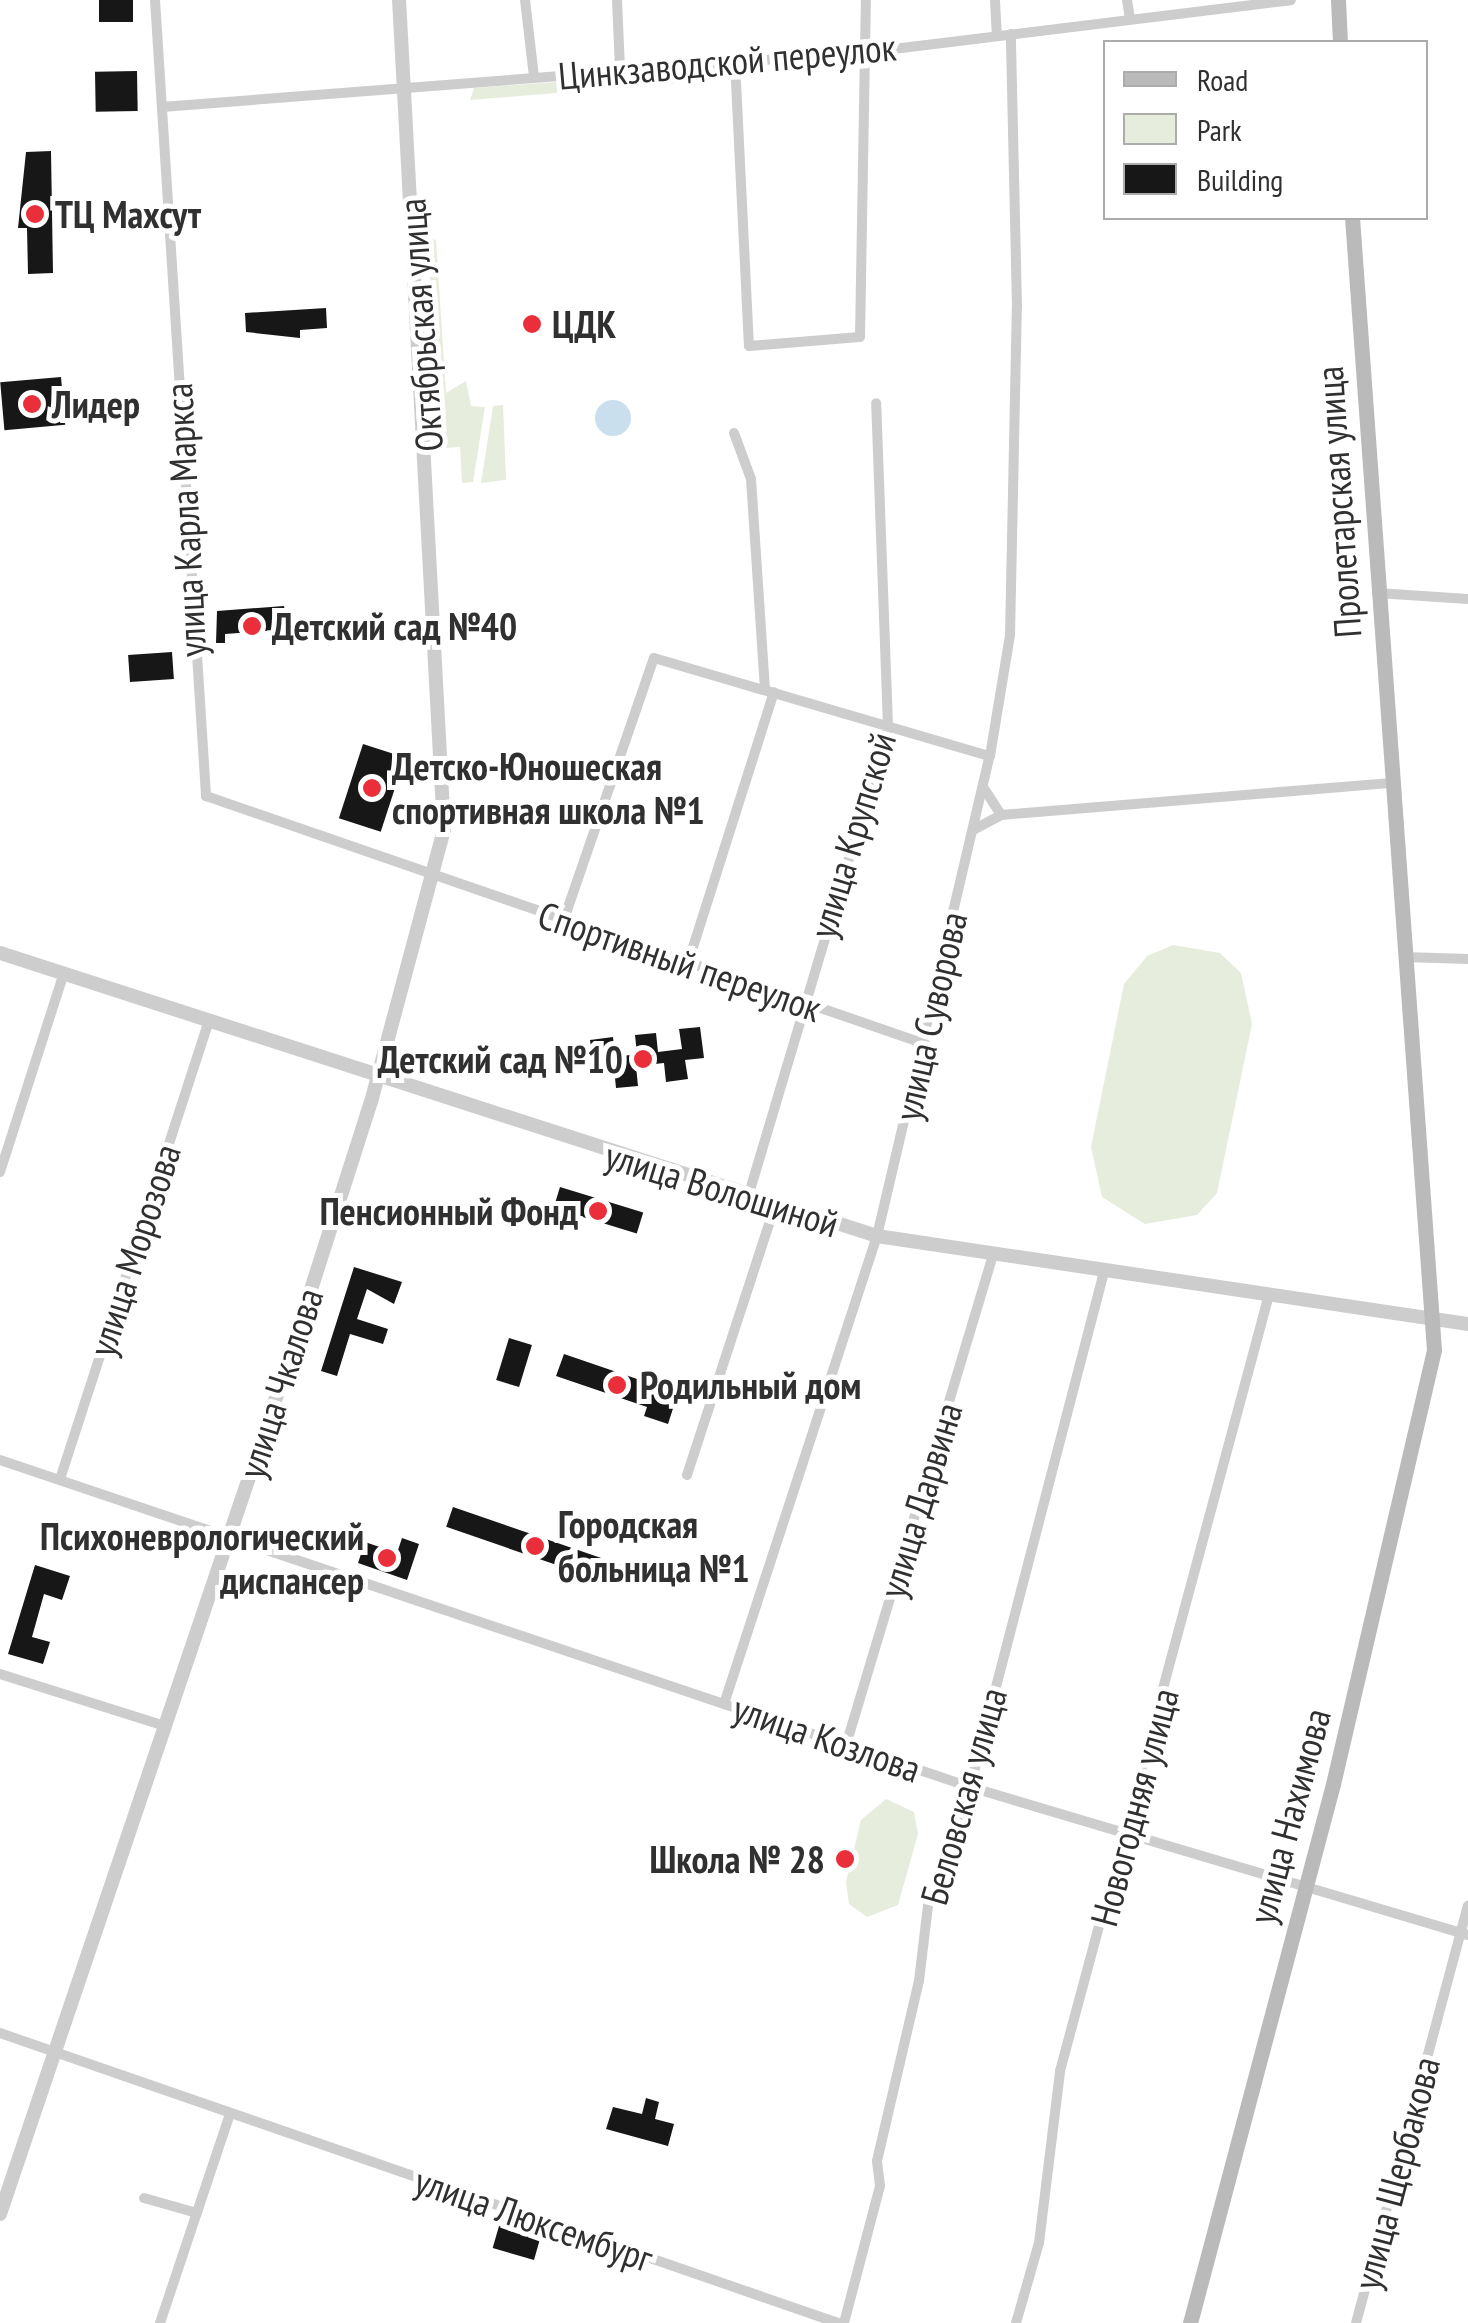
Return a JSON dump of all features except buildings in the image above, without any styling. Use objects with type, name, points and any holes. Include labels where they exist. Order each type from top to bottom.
[{"type":"main road","points":[[1338,0],[1340,40]]},
{"type":"main road","name":"Пролетарская улица","points":[[1352,220],[1376,594],[1432,1321]]},
{"type":"main road","name":"улица Нахимова","points":[[1190,2323],[1305,1886],[1424,1409],[1432,1321]]},
{"type":"street","name":"улица Карла Маркса","points":[[156,0],[200,782],[206,796],[241,812],[435,880]]},
{"type":"street","name":"Октябрьская улица","points":[[399,0],[440,650]]},
{"type":"street","points":[[525,0],[534,77]]},
{"type":"street","points":[[617,0],[620,70]]},
{"type":"street","points":[[735,62],[749,346],[860,336],[869,52],[866,0]]},
{"type":"street","points":[[994,0],[996,36]]},
{"type":"street","points":[[1127,0],[1130,20]]},
{"type":"street","name":"Цинкзаводской переулок","points":[[162,107],[869,52],[1290,0]]},
{"type":"street","name":"улица Суворова","points":[[724,1704],[877,1236],[990,756],[1010,635],[1017,307],[1011,34]]},
{"type":"street","name":"улица Крупской","points":[[748,1198],[802,1002],[888,726],[876,404]]},
{"type":"street","points":[[688,963],[769,691],[750,479],[734,434]]},
{"type":"street","points":[[1376,594],[1468,600]]},
{"type":"street","name":"улица Чкалова","points":[[0,2214],[228,1540],[435,880],[445,797],[440,650]]},
{"type":"street","points":[[563,922],[654,658],[990,756]]},
{"type":"street","points":[[973,830],[1000,816],[1390,783]]},
{"type":"street","points":[[983,786],[1000,816]]},
{"type":"street","name":"Спортивный переулок","points":[[435,880],[924,1044]]},
{"type":"street","name":"улица Волошиной","points":[[0,952],[373,1080],[877,1236],[1468,1324]]},
{"type":"street","points":[[1404,957],[1468,959]]},
{"type":"street","points":[[0,1172],[64,973]]},
{"type":"street","name":"улица Морозова","points":[[60,1479],[208,1021]]},
{"type":"street","points":[[687,1475],[775,1206]]},
{"type":"street","name":"улица Дарвина","points":[[846,1744],[993,1254]]},
{"type":"street","name":"Беловская улица","points":[[841,2323],[880,2186],[877,2160],[919,1981],[928,1904],[970,1786],[1104,1272]]},
{"type":"street","name":"Новогодняя улица","points":[[1016,2323],[1039,2244],[1060,2071],[1128,1833],[1269,1295]]},
{"type":"street","points":[[0,1460],[60,1479]]},
{"type":"street","name":"улица Козлова","points":[[60,1479],[228,1540],[970,1786],[1465,1934]]},
{"type":"street","points":[[0,1674],[165,1726]]},
{"type":"street","name":"улица Щербакова","points":[[1356,2323],[1465,1934],[1468,1906]]},
{"type":"street","name":"улица Люксембург","points":[[0,2033],[230,2116],[841,2323]]},
{"type":"street","points":[[160,2323],[230,2116]]},
{"type":"street","points":[[144,2198],[198,2213]]},
{"type":"green space","points":[[731,68],[703,81],[626,88],[630,76]]},
{"type":"green space","points":[[610,78],[616,88],[470,100],[474,88]]},
{"type":"green space","points":[[426,236],[436,240],[446,393],[466,381],[471,406],[485,407],[473,482],[462,483],[460,447],[446,448]]},
{"type":"green space","points":[[503,405],[506,480],[481,483],[493,406]]},
{"type":"green space","points":[[1173,945],[1220,953],[1241,973],[1252,1024],[1217,1193],[1197,1215],[1145,1224],[1102,1197],[1091,1147],[1124,984],[1147,956]]},
{"type":"green space","points":[[886,1799],[914,1812],[918,1834],[898,1905],[867,1917],[849,1904],[846,1882],[861,1820]]},
{"type":"water","points":[[613,400],[626,405],[631,418],[626,431],[613,436],[600,431],[595,418],[600,405]]},
{"type":"place","name":"ТЦ Махсут","points":[[35,214]]},
{"type":"place","name":"ЦДК","points":[[532,324]]},
{"type":"place","name":"Лидер","points":[[32,404]]},
{"type":"place","name":"Детский сад №40","points":[[252,626]]},
{"type":"place","name":"Детско-Юношеская спортивная школа №1","points":[[372,788]]},
{"type":"place","name":"Детский сад №10","points":[[643,1059]]},
{"type":"place","name":"Пенсионный Фонд","points":[[598,1211]]},
{"type":"place","name":"Родильный дом","points":[[617,1385]]},
{"type":"place","name":"Городская больница №1","points":[[535,1546]]},
{"type":"place","name":"Психоневрологический диспансер","points":[[387,1558]]},
{"type":"place","name":"Школа № 28","points":[[845,1859]]}]
